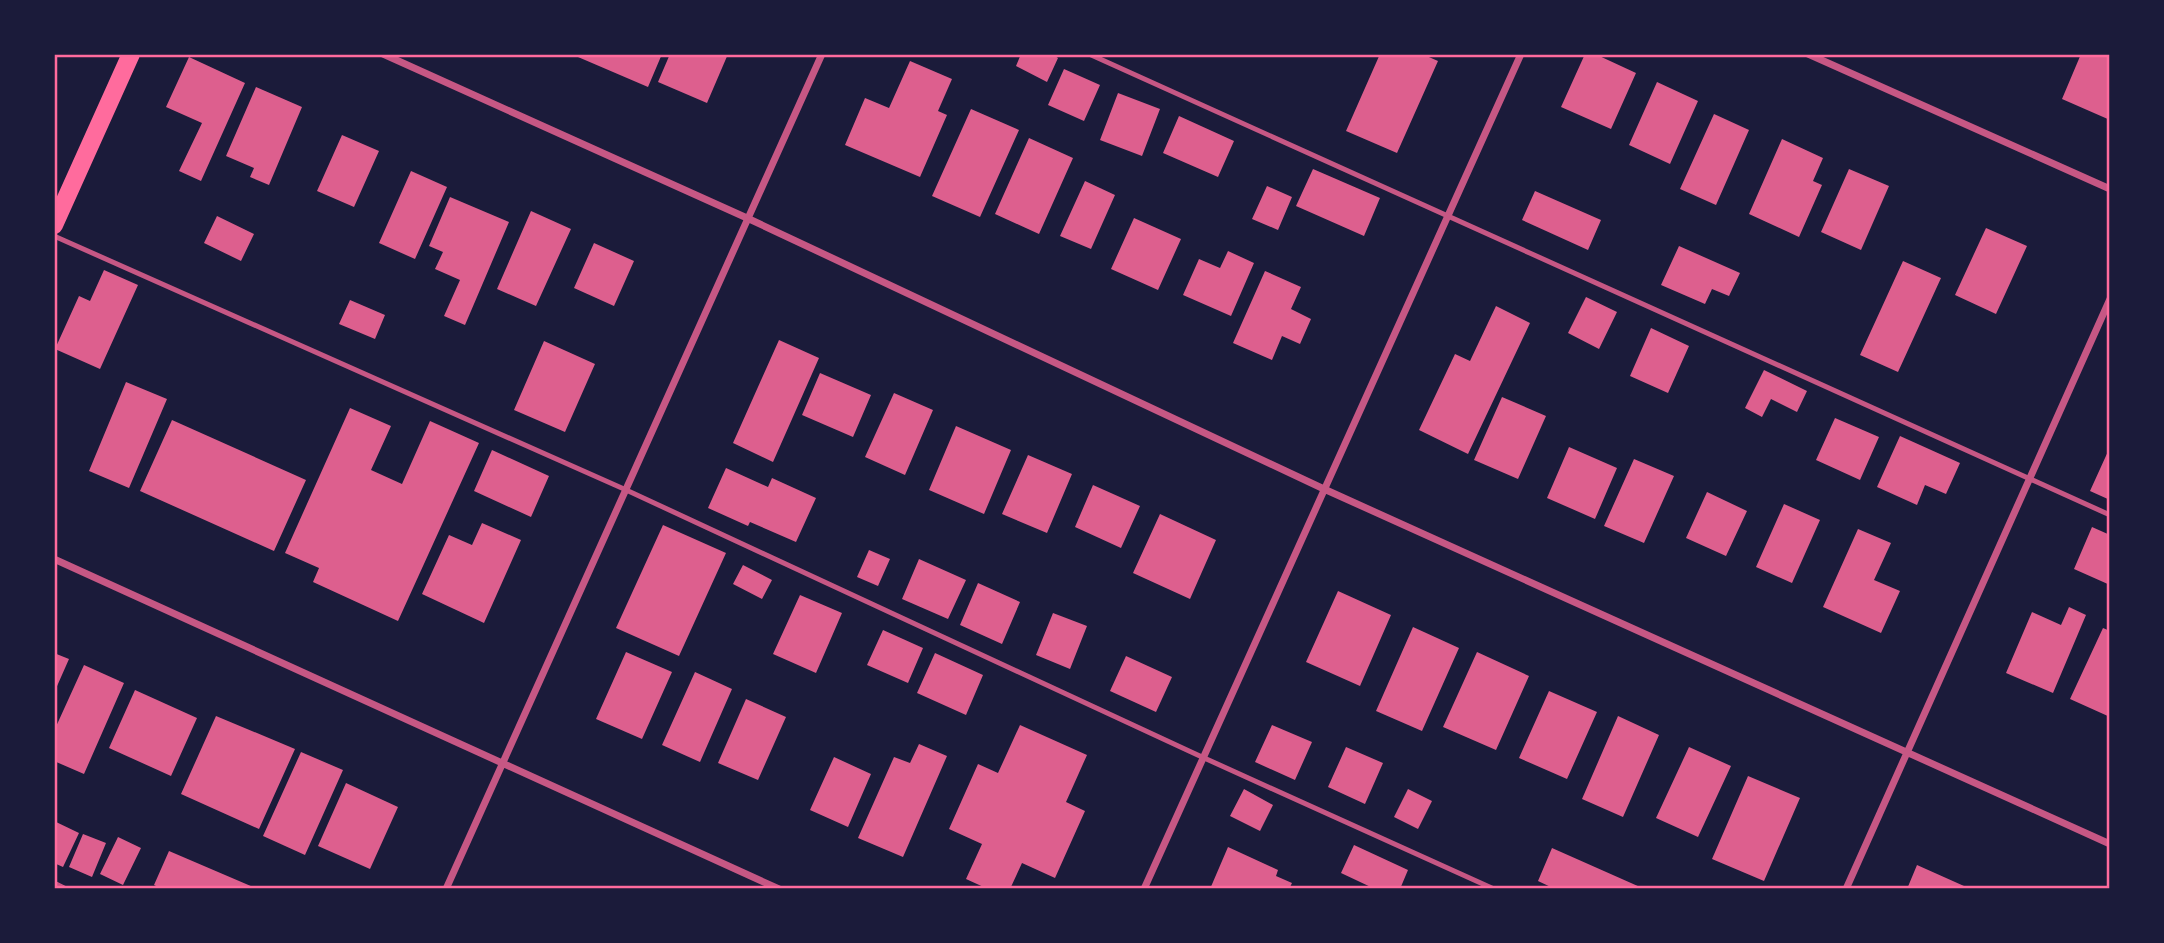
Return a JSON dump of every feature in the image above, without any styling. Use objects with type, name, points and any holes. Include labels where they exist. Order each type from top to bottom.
[{"type":"main road","points":[[54,225],[131,54]]},
{"type":"street","points":[[383,54],[747,218],[1324,489],[2110,844]]},
{"type":"street","points":[[446,889],[822,54]]},
{"type":"street","points":[[1144,889],[1521,54]]},
{"type":"street","points":[[1808,54],[2110,188]]},
{"type":"street","points":[[1846,889],[2110,299]]},
{"type":"street","points":[[54,559],[779,889]]},
{"type":"lane","points":[[1089,54],[2110,515]]},
{"type":"lane","points":[[54,236],[624,489],[1494,889]]},
{"type":"lane","points":[[54,883],[66,889]]},
{"type":"building","points":[[571,54],[662,54],[648,87]]},
{"type":"building","points":[[670,54],[728,54],[707,103],[658,82]]},
{"type":"building","points":[[1021,54],[1052,54],[1058,58],[1047,82],[1016,66]]},
{"type":"building","points":[[1380,54],[1422,54],[1438,61],[1397,153],[1346,131]]},
{"type":"building","points":[[1585,54],[1595,54],[1636,73],[1611,129],[1561,107]]},
{"type":"building","points":[[2081,54],[2110,54],[2110,120],[2062,99]]},
{"type":"building","points":[[189,57],[245,83],[201,181],[179,171],[202,123],[166,107]]},
{"type":"building","points":[[910,61],[952,79],[938,111],[947,115],[920,177],[845,145],[865,98],[889,108]]},
{"type":"building","points":[[1064,69],[1100,85],[1084,121],[1048,105]]},
{"type":"building","points":[[1657,82],[1698,101],[1670,164],[1629,145]]},
{"type":"building","points":[[256,87],[302,107],[269,185],[250,177],[254,168],[226,156]]},
{"type":"building","points":[[1118,93],[1160,109],[1142,156],[1100,140]]},
{"type":"building","points":[[971,109],[1019,130],[980,217],[932,196]]},
{"type":"building","points":[[1714,114],[1749,130],[1716,205],[1680,189]]},
{"type":"building","points":[[1179,116],[1234,141],[1218,177],[1163,153]]},
{"type":"building","points":[[342,135],[379,151],[354,207],[317,191]]},
{"type":"building","points":[[1029,138],[1073,158],[1039,234],[995,214]]},
{"type":"building","points":[[1782,139],[1823,158],[1813,181],[1822,185],[1799,237],[1749,214]]},
{"type":"building","points":[[1313,169],[1380,198],[1364,236],[1296,206]]},
{"type":"building","points":[[1849,169],[1889,186],[1861,250],[1821,232]]},
{"type":"building","points":[[411,171],[447,187],[415,259],[379,243]]},
{"type":"building","points":[[1085,181],[1115,195],[1091,249],[1060,236]]},
{"type":"building","points":[[1267,186],[1292,197],[1278,230],[1252,219]]},
{"type":"building","points":[[1535,191],[1601,220],[1588,250],[1522,220]]},
{"type":"building","points":[[450,197],[509,222],[465,325],[444,316],[460,280],[435,269],[443,252],[429,246]]},
{"type":"building","points":[[531,211],[571,229],[536,306],[497,289]]},
{"type":"building","points":[[217,216],[254,234],[241,261],[204,243]]},
{"type":"building","points":[[1134,218],[1181,239],[1158,290],[1111,269]]},
{"type":"building","points":[[1986,228],[2027,246],[1996,314],[1955,295]]},
{"type":"building","points":[[594,243],[634,261],[614,306],[574,288]]},
{"type":"building","points":[[1679,246],[1740,273],[1729,296],[1712,289],[1705,304],[1661,285]]},
{"type":"building","points":[[1228,251],[1254,263],[1231,316],[1183,295],[1199,259],[1220,268]]},
{"type":"building","points":[[1903,261],[1941,278],[1898,372],[1860,355]]},
{"type":"building","points":[[104,270],[138,285],[100,369],[55,349],[79,296],[90,301]]},
{"type":"building","points":[[1265,271],[1301,287],[1291,309],[1311,319],[1300,344],[1282,336],[1272,360],[1233,343]]},
{"type":"building","points":[[1586,297],[1617,312],[1599,349],[1568,333]]},
{"type":"building","points":[[350,300],[385,315],[375,339],[339,324]]},
{"type":"building","points":[[1496,306],[1530,323],[1468,454],[1419,430],[1455,354],[1470,361]]},
{"type":"building","points":[[1651,328],[1689,346],[1668,393],[1630,376]]},
{"type":"building","points":[[779,340],[819,358],[773,462],[733,443]]},
{"type":"building","points":[[544,341],[595,364],[565,432],[514,410]]},
{"type":"building","points":[[1764,370],[1807,391],[1797,412],[1771,399],[1762,417],[1745,408]]},
{"type":"building","points":[[820,373],[871,395],[853,437],[802,415]]},
{"type":"building","points":[[126,382],[167,399],[129,488],[89,471]]},
{"type":"building","points":[[894,393],[933,410],[905,475],[865,457]]},
{"type":"building","points":[[1502,397],[1546,416],[1518,479],[1474,460]]},
{"type":"building","points":[[350,408],[391,426],[371,470],[402,484],[430,421],[479,443],[398,621],[313,582],[319,568],[285,553]]},
{"type":"building","points":[[1835,418],[1879,437],[1860,480],[1816,460]]},
{"type":"building","points":[[172,420],[306,480],[274,551],[140,491]]},
{"type":"building","points":[[956,426],[1011,450],[984,514],[929,490]]},
{"type":"building","points":[[1900,436],[1960,463],[1946,494],[1925,485],[1917,505],[1877,487]]},
{"type":"building","points":[[1569,447],[1617,468],[1595,519],[1547,498]]},
{"type":"building","points":[[2110,447],[2110,500],[2090,491]]},
{"type":"building","points":[[492,450],[549,476],[531,517],[474,491]]},
{"type":"building","points":[[1028,455],[1072,474],[1047,533],[1002,514]]},
{"type":"building","points":[[1634,459],[1674,476],[1644,543],[1604,526]]},
{"type":"building","points":[[726,468],[768,487],[772,478],[816,498],[796,542],[750,522],[748,526],[708,508]]},
{"type":"building","points":[[1093,485],[1140,506],[1121,548],[1075,527]]},
{"type":"building","points":[[1707,492],[1747,511],[1726,556],[1686,538]]},
{"type":"building","points":[[1784,504],[1820,520],[1792,583],[1756,567]]},
{"type":"building","points":[[1160,514],[1216,540],[1190,599],[1133,573]]},
{"type":"building","points":[[482,523],[521,540],[484,623],[422,594],[449,535],[472,545]]},
{"type":"building","points":[[663,525],[726,553],[679,656],[616,628]]},
{"type":"building","points":[[2092,527],[2110,535],[2110,585],[2074,569]]},
{"type":"building","points":[[1858,529],[1891,543],[1874,580],[1900,591],[1881,633],[1823,607]]},
{"type":"building","points":[[869,550],[890,559],[878,586],[857,577]]},
{"type":"building","points":[[919,559],[966,580],[948,619],[902,599]]},
{"type":"building","points":[[743,565],[772,580],[762,599],[733,584]]},
{"type":"building","points":[[978,583],[1020,602],[1002,644],[960,625]]},
{"type":"building","points":[[1338,591],[1391,615],[1360,686],[1306,662]]},
{"type":"building","points":[[800,595],[842,613],[816,673],[773,654]]},
{"type":"building","points":[[2069,607],[2086,615],[2053,693],[2006,673],[2032,612],[2061,625]]},
{"type":"building","points":[[1053,613],[1087,626],[1070,669],[1036,655]]},
{"type":"building","points":[[1413,627],[1459,648],[1422,731],[1376,711]]},
{"type":"building","points":[[2103,628],[2110,631],[2110,717],[2070,699]]},
{"type":"building","points":[[883,630],[923,648],[908,683],[867,665]]},
{"type":"building","points":[[626,652],[672,672],[642,739],[596,719]]},
{"type":"building","points":[[1477,652],[1529,676],[1496,750],[1443,727]]},
{"type":"building","points":[[54,653],[69,659],[54,693]]},
{"type":"building","points":[[935,653],[983,675],[966,715],[917,693]]},
{"type":"building","points":[[1126,656],[1172,677],[1156,712],[1110,691]]},
{"type":"building","points":[[84,665],[124,683],[84,774],[54,761],[54,731]]},
{"type":"building","points":[[695,672],[732,689],[700,762],[662,745]]},
{"type":"building","points":[[135,690],[197,718],[171,776],[109,748]]},
{"type":"building","points":[[1549,691],[1597,712],[1567,779],[1519,758]]},
{"type":"building","points":[[746,699],[786,717],[758,780],[718,763]]},
{"type":"building","points":[[216,716],[295,749],[259,829],[181,794]]},
{"type":"building","points":[[1618,716],[1659,735],[1623,817],[1582,799]]},
{"type":"building","points":[[1020,725],[1087,755],[1066,802],[1085,811],[1055,878],[1022,863],[1010,889],[988,889],[966,879],[982,844],[949,829],[978,764],[998,773]]},
{"type":"building","points":[[1272,725],[1312,742],[1295,780],[1255,762]]},
{"type":"building","points":[[919,744],[947,756],[903,857],[858,838],[894,757],[910,763]]},
{"type":"building","points":[[1346,747],[1383,763],[1365,804],[1328,787]]},
{"type":"building","points":[[1689,747],[1731,766],[1698,837],[1656,818]]},
{"type":"building","points":[[301,752],[343,770],[305,855],[263,836]]},
{"type":"building","points":[[834,757],[871,774],[848,827],[810,810]]},
{"type":"building","points":[[1748,776],[1800,798],[1764,881],[1712,859]]},
{"type":"building","points":[[346,783],[398,807],[370,869],[318,846]]},
{"type":"building","points":[[1244,789],[1273,805],[1260,831],[1230,816]]},
{"type":"building","points":[[1408,789],[1432,801],[1418,829],[1394,817]]},
{"type":"building","points":[[54,821],[79,833],[63,867],[54,863]]},
{"type":"building","points":[[83,834],[106,843],[92,877],[69,867]]},
{"type":"building","points":[[118,837],[141,848],[123,885],[100,874]]},
{"type":"building","points":[[1354,845],[1408,870],[1400,889],[1375,889],[1341,873]]},
{"type":"building","points":[[1228,847],[1278,870],[1276,876],[1292,883],[1289,889],[1210,889]]},
{"type":"building","points":[[1552,848],[1640,887],[1555,889],[1538,881]]},
{"type":"building","points":[[169,851],[258,889],[162,889],[154,885]]},
{"type":"building","points":[[1917,865],[1964,886],[1963,889],[1907,889]]}]
